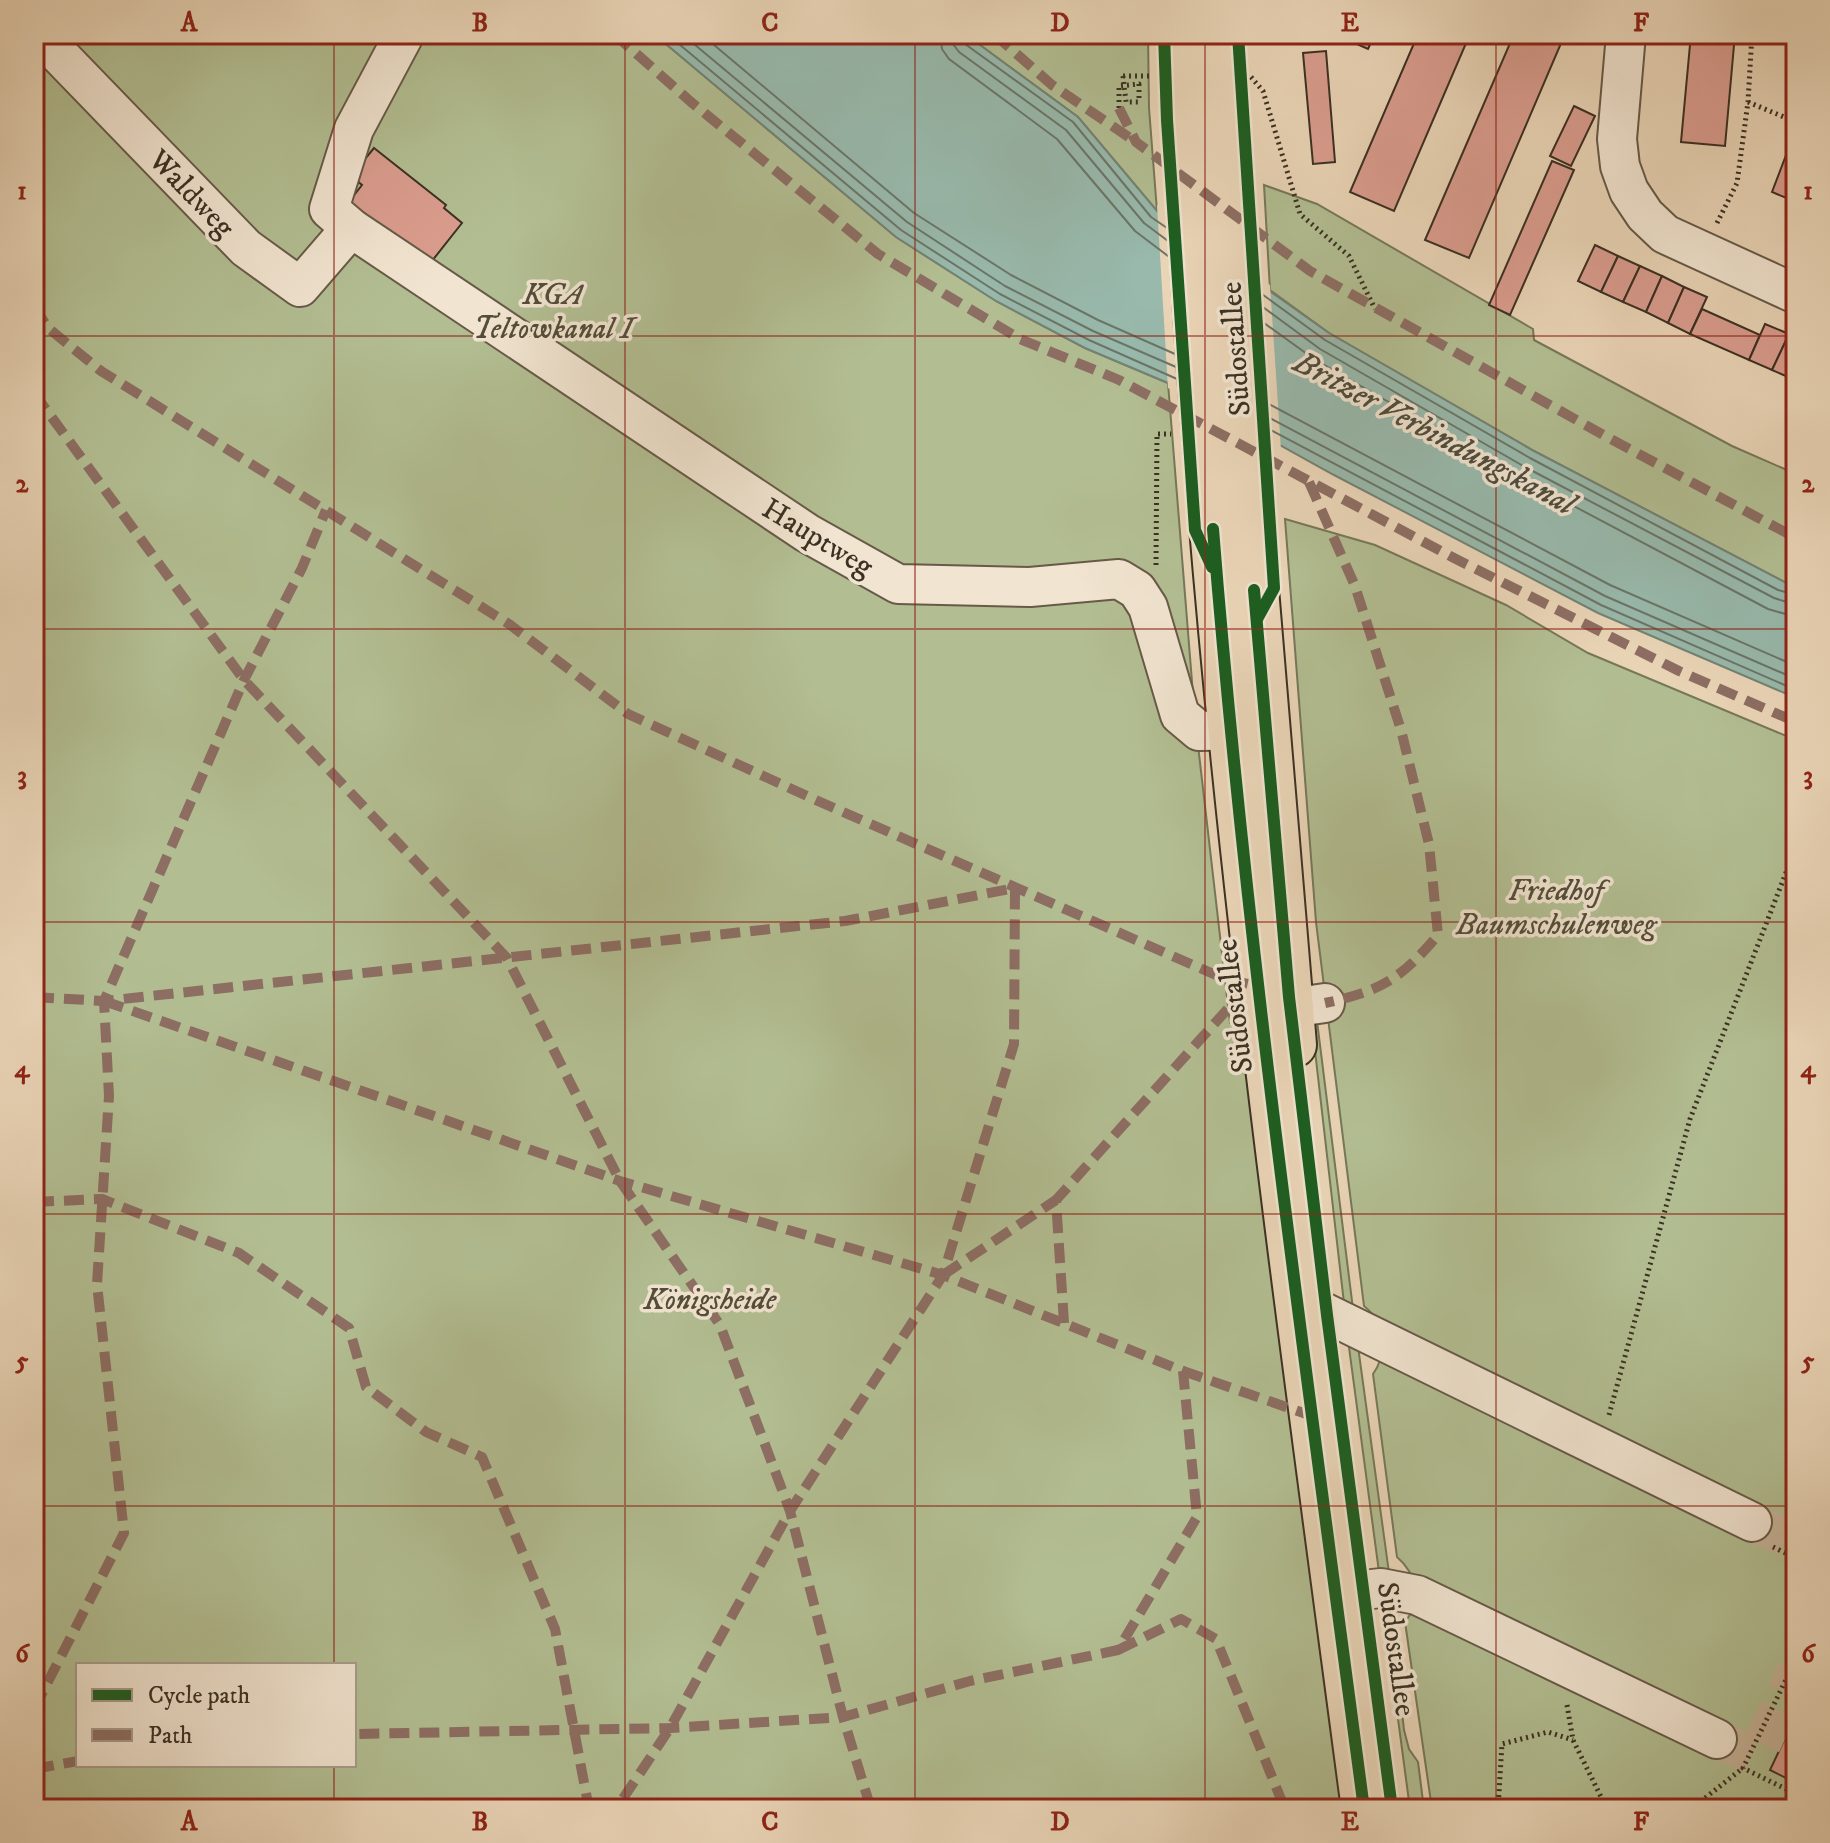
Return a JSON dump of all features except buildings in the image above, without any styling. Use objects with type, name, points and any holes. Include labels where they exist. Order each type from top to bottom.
[{"type":"main road","name":"Südostallee","points":[[1182,34],[1203,144],[1248,522],[1248,731],[1257,986],[1312,1307],[1349,1591],[1364,1809]]},
{"type":"main road","name":"Südostallee","points":[[1225,49],[1203,144],[1210,497],[1248,731],[1308,1006],[1312,1307]]},
{"type":"main road","name":"Südostallee","points":[[1349,1591],[1392,1809]]},
{"type":"street","name":"Waldweg","points":[[39,34],[246,248],[300,287],[351,228]]},
{"type":"street","points":[[351,228],[329,209],[354,129],[403,37],[400,34]]},
{"type":"street","points":[[1626,34],[1617,139],[1620,166],[1629,191],[1645,215],[1665,234],[1796,294]]},
{"type":"street","name":"Hauptweg","points":[[351,228],[807,533],[898,584],[1030,587],[1119,579],[1137,590]]},
{"type":"street","points":[[1137,590],[1148,607],[1180,715],[1199,731],[1248,731]]},
{"type":"street","points":[[1312,1307],[1600,1447],[1761,1533]]},
{"type":"street","points":[[1349,1591],[1381,1588],[1417,1595],[1717,1739]]},
{"type":"path","points":[[1710,235],[1737,183],[1748,102],[1752,34]]},
{"type":"path","points":[[1225,49],[1246,78],[1263,91],[1300,214],[1349,256],[1375,309]]},
{"type":"path","points":[[1119,108],[1119,86],[1139,84],[1139,102],[1126,102],[1123,76],[1154,76]]},
{"type":"path","points":[[1748,102],[1796,122]]},
{"type":"path","points":[[1137,590],[1156,569],[1157,434]]},
{"type":"path","points":[[1600,1447],[1690,1119],[1796,847]]},
{"type":"path","points":[[1761,1533],[1796,1558]]},
{"type":"path","points":[[1691,1809],[1743,1768],[1796,1659]]},
{"type":"path","points":[[1567,1717],[1573,1740],[1607,1809]]},
{"type":"path","points":[[1498,1809],[1502,1744],[1548,1732],[1573,1740]]},
{"type":"path","points":[[1743,1768],[1796,1794]]},
{"type":"path","points":[[1498,1799],[1512,1809]]},
{"type":"green space","name":"Königsheide","points":[[34,34],[654,34],[896,237],[996,301],[1085,348],[1168,383],[1195,719],[1230,1023],[1241,1022],[1345,1809],[34,1809]]},
{"type":"green space","points":[[965,34],[1148,34],[1149,108],[1157,211],[1078,117]]},
{"type":"green space","points":[[1264,185],[1317,204],[1533,329],[1534,340],[1732,446],[1796,474],[1796,588],[1534,451],[1329,333],[1270,290]]},
{"type":"green space","name":"Friedhof Baumschulenweg","points":[[1285,519],[1375,545],[1506,605],[1588,653],[1796,740],[1796,1809],[1432,1809],[1405,1622],[1414,1605],[1415,1588],[1409,1571],[1397,1557],[1373,1374],[1381,1357],[1382,1338],[1376,1320],[1364,1306],[1316,922]]},
{"type":"green space","points":[[1316,1013],[1354,1317],[1345,1312],[1311,1016]]},
{"type":"green space","points":[[1357,1339],[1389,1573],[1379,1572],[1348,1340]]},
{"type":"green space","points":[[1394,1603],[1404,1679],[1404,1730],[1409,1749],[1418,1762],[1424,1809],[1410,1809],[1383,1606]]},
{"type":"water","name":"Britzer Verbindungskanal","points":[[654,34],[965,34],[1078,117],[1157,211],[1329,333],[1534,451],[1796,588],[1796,698],[1598,613],[1334,475],[1168,383],[1085,348],[996,301],[896,237]]},
{"type":"pier","points":[[1157,205],[1270,285],[1281,450],[1168,388]]},
{"type":"tunnel","points":[[1752,1522],[1796,1542]]},
{"type":"tunnel","points":[[1717,1739],[1756,1757],[1796,1671]]},
{"type":"marked path","points":[[614,34],[691,102],[878,254],[1020,339],[1119,380],[1454,558],[1679,671],[1796,722]]},
{"type":"marked path","points":[[994,34],[1052,85],[1133,140]]},
{"type":"marked path","points":[[1119,108],[1136,142],[1310,271],[1607,437],[1796,538]]},
{"type":"marked path","points":[[34,306],[48,328],[101,371],[509,624],[628,714],[818,801],[1225,979],[1257,986]]},
{"type":"marked path","points":[[34,393],[244,680],[507,958],[620,1181],[720,1325],[790,1511],[843,1717],[871,1809]]},
{"type":"marked path","points":[[1309,482],[1355,586],[1401,730],[1429,844],[1438,935],[1413,962],[1389,981],[1361,994],[1325,1003]]},
{"type":"marked path","points":[[34,1709],[124,1533],[97,1284],[109,1096],[104,1001],[244,680],[302,568],[326,510]]},
{"type":"marked path","points":[[34,997],[104,1001],[845,921],[1015,888],[1014,1044],[943,1275],[790,1511],[670,1728],[616,1809]]},
{"type":"marked path","points":[[104,1001],[620,1181],[943,1275],[1183,1371],[1197,1517],[1118,1650],[970,1681],[843,1717],[670,1728],[356,1734]]},
{"type":"marked path","points":[[1064,1323],[1056,1200],[1233,1003]]},
{"type":"marked path","points":[[34,1202],[102,1199],[239,1253],[349,1328],[366,1387],[426,1432],[482,1457],[555,1629],[589,1809]]},
{"type":"marked path","points":[[943,1275],[1056,1200]]},
{"type":"marked path","points":[[1183,1371],[1312,1416]]},
{"type":"marked path","points":[[1118,1650],[1181,1619],[1216,1639],[1285,1809]]},
{"type":"marked path","points":[[34,1769],[76,1761]]},
{"type":"cycle path","points":[[1164,34],[1195,530],[1212,567]]},
{"type":"cycle path","points":[[1238,34],[1274,588],[1257,619]]},
{"type":"cycle path","points":[[1213,529],[1261,1010],[1364,1809]]},
{"type":"cycle path","points":[[1254,590],[1289,997],[1392,1809]]},
{"type":"park label","name":"KGA Teltowkanal I","points":[[553,311]]}]
